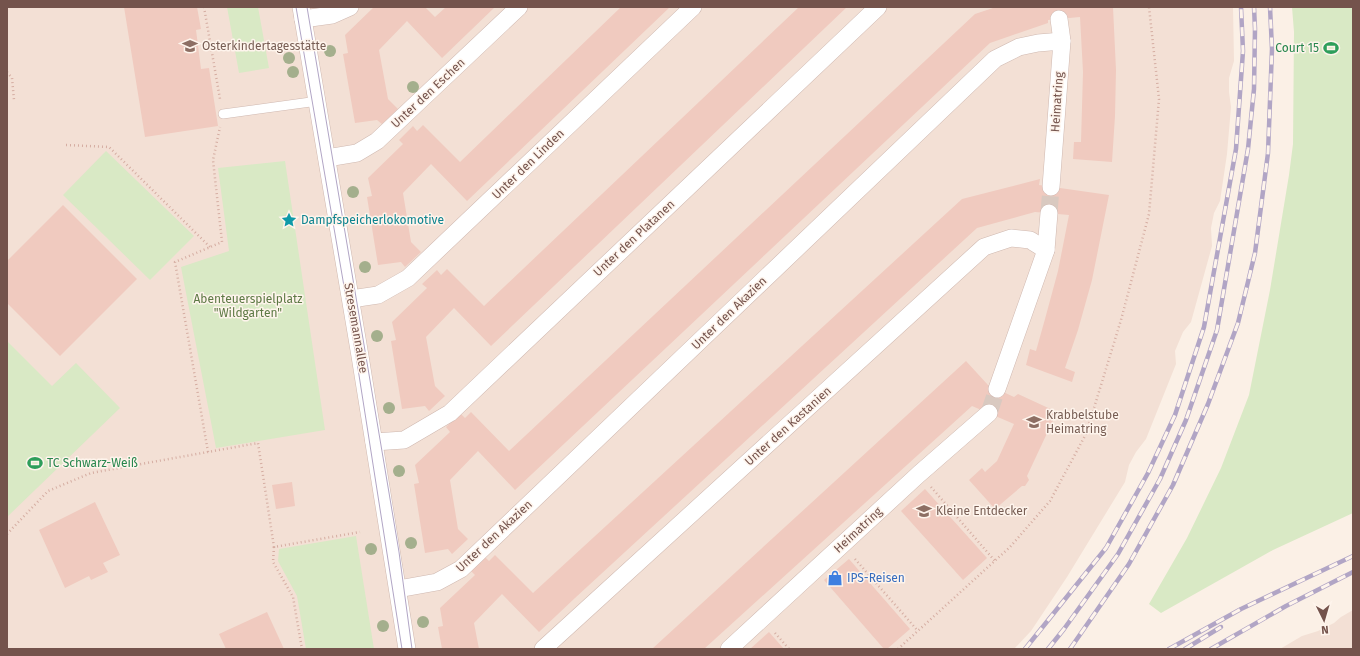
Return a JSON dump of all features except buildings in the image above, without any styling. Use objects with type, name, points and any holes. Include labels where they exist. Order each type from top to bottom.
[{"type":"street","points":[[302,13],[332,15],[350,7]]},
{"type":"street","name":"Unter den Eschen","points":[[327,158],[357,153],[376,141],[519,7]]},
{"type":"street","name":"Unter den Linden","points":[[351,299],[378,296],[408,278],[693,7]]},
{"type":"street","name":"Unter den Platanen","points":[[374,442],[404,440],[450,413],[878,7]]},
{"type":"street","name":"Stresemannallee","points":[[302,13],[351,299],[407,649]]},
{"type":"street","name":"Heimatring","points":[[1051,187],[1062,41],[1059,19]]},
{"type":"street","name":"Unter den Akazien","points":[[398,589],[437,582],[461,569],[995,59],[1019,47],[1038,43],[1062,41]]},
{"type":"street","points":[[997,389],[1046,250],[1049,213]]},
{"type":"street","name":"Unter den Kastanien","points":[[543,649],[984,247],[1011,238],[1030,240],[1046,250]]},
{"type":"street","name":"Heimatring","points":[[728,649],[919,474],[989,413]]},
{"type":"lane","points":[[223,114],[318,101]]},
{"type":"path","points":[[204,7],[223,114],[213,160],[222,242],[175,262],[208,452]]},
{"type":"path","points":[[898,649],[1010,547],[1050,501],[1086,434],[1121,320],[1149,214],[1159,99],[1149,7]]},
{"type":"path","points":[[7,72],[12,78],[14,100]]},
{"type":"path","points":[[66,145],[109,147],[210,247]]},
{"type":"path","points":[[7,534],[48,491],[91,473],[258,443],[274,546],[272,562],[293,597],[302,649]]},
{"type":"path","points":[[919,474],[995,561]]},
{"type":"path","points":[[274,546],[360,532]]},
{"type":"path","points":[[842,545],[918,632]]},
{"type":"shaded area","points":[[7,7],[1233,7],[1234,61],[1229,78],[1231,107],[1227,154],[1220,201],[1214,213],[1211,228],[1212,246],[1191,322],[1183,332],[1175,351],[1176,364],[1146,439],[1136,452],[1129,465],[1125,482],[1067,577],[1031,631],[1014,649],[7,649]]},
{"type":"shaded area","points":[[1353,610],[1353,649],[1280,649],[1302,636],[1318,631],[1334,623]]},
{"type":"green space","points":[[227,7],[258,7],[269,68],[239,73]]},
{"type":"green space","points":[[1292,7],[1353,7],[1353,513],[1273,550],[1161,613],[1149,604],[1187,538],[1221,468],[1249,395],[1270,290],[1293,144],[1294,32]]},
{"type":"green space","points":[[106,151],[194,236],[150,280],[63,195]]},
{"type":"green space","name":"Abenteuerspielplatz \"Wildgarten\"","points":[[285,161],[325,430],[216,448],[181,267],[229,251],[218,168]]},
{"type":"green space","name":"TC Schwarz-Weiß","points":[[7,341],[52,386],[76,363],[120,408],[7,517]]},
{"type":"green space","points":[[356,536],[374,649],[306,649],[297,596],[278,561],[279,549]]},
{"type":"tunnel","points":[[1049,213],[1051,187]]},
{"type":"tunnel","points":[[989,413],[997,389]]},
{"type":"tram line","points":[[296,7],[356,356],[402,649]]},
{"type":"tram line","points":[[307,7],[399,552],[412,649]]},
{"type":"railway","points":[[1025,649],[1106,548],[1148,473],[1175,415],[1204,327],[1236,149],[1243,51],[1241,7]]},
{"type":"railway","points":[[1048,649],[1118,554],[1160,479],[1186,420],[1217,330],[1248,149],[1254,89],[1254,7]]},
{"type":"railway","points":[[1070,649],[1129,564],[1173,485],[1208,404],[1238,323],[1255,253],[1268,153],[1272,49],[1270,7]]},
{"type":"railway","points":[[1169,649],[1241,609],[1353,556]]},
{"type":"railway","points":[[1211,649],[1286,606],[1353,572]]},
{"type":"railway","points":[[1185,649],[1221,627]]},
{"type":"place","name":"Osterkindertagesstätte","points":[[190,46]]},
{"type":"place","name":"Court 15","points":[[1331,48]]},
{"type":"place","name":"Dampfspeicherlokomotive","points":[[289,220]]},
{"type":"place","name":"Krabbelstube Heimatring","points":[[1034,422]]},
{"type":"place","name":"TC Schwarz-Weiß","points":[[35,463]]},
{"type":"place","name":"Kleine Entdecker","points":[[924,511]]},
{"type":"place","name":"IPS-Reisen","points":[[835,578]]}]
